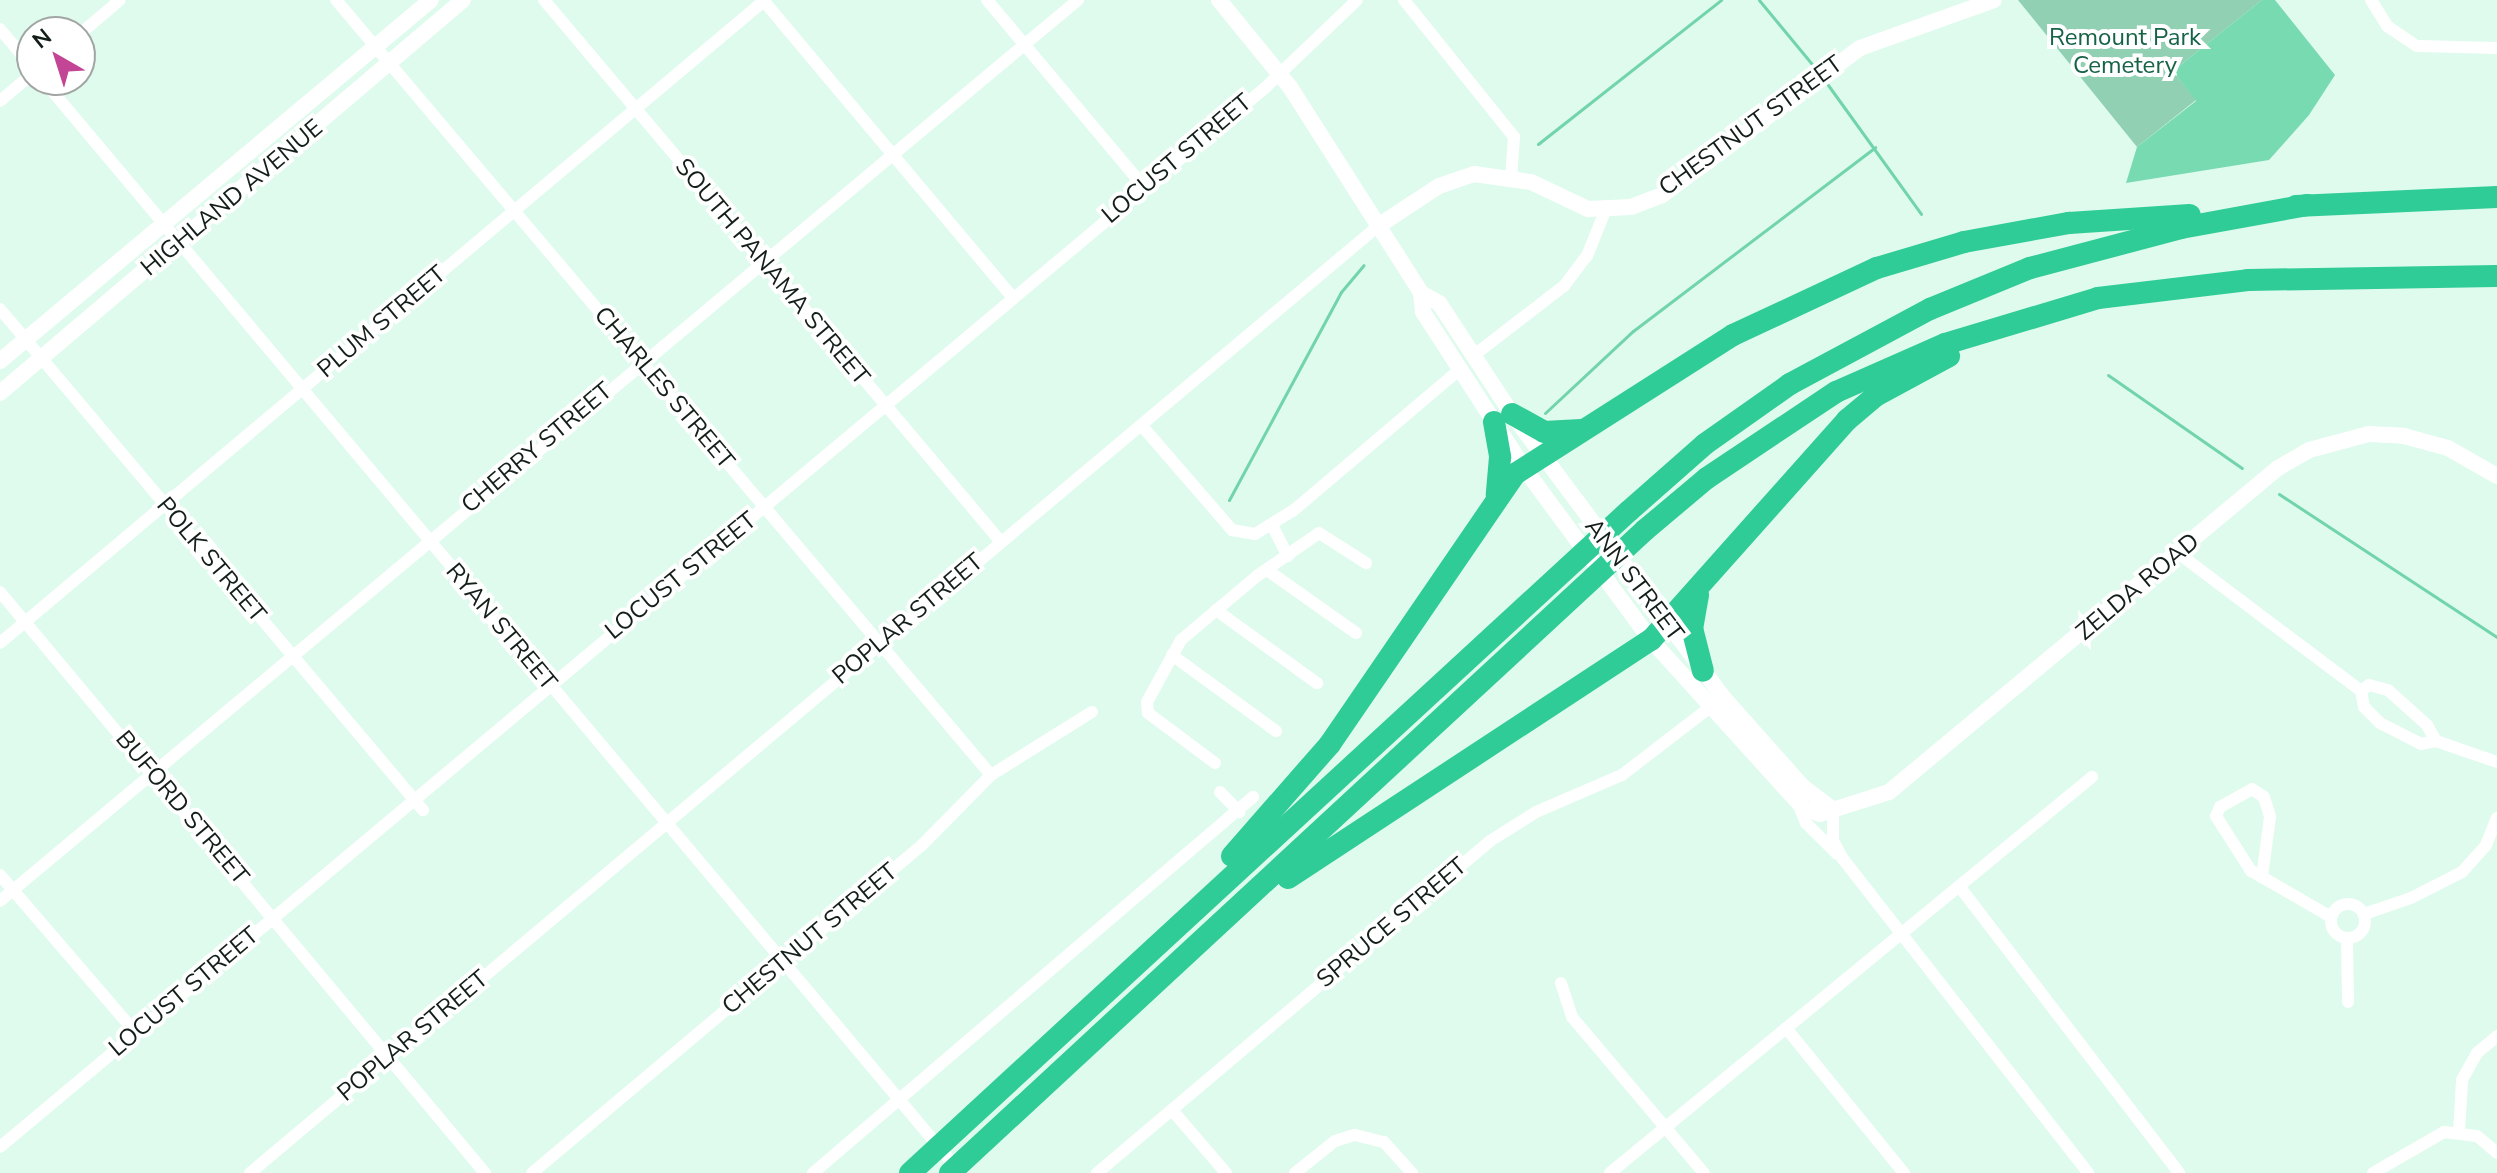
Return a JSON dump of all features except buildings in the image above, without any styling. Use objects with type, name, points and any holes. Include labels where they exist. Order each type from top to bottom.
[{"type":"highway","points":[[1126,972],[1152,932],[1281,806],[1330,744],[1494,503],[1533,462],[1733,335],[1877,268],[1964,242],[2069,223],[2308,205],[2497,197]]},
{"type":"highway","points":[[913,1170],[1629,511],[1705,444],[1790,384],[1930,309],[2087,251],[2308,205]]},
{"type":"highway","points":[[950,1173],[1128,1012],[1645,530],[1707,478],[1836,392],[1894,364],[2007,322],[2098,298],[2181,285],[2497,276]]},
{"type":"highway","points":[[1128,1012],[1318,855],[1660,633],[1847,420],[1877,395],[2007,322]]},
{"type":"highway","points":[[1494,503],[1501,482],[1503,418],[1544,432],[1586,429]]},
{"type":"highway","points":[[1701,589],[1692,618],[1703,671]]},
{"type":"main road","name":"HIGHLAND AVENUE","points":[[0,361],[431,0]]},
{"type":"main road","name":"HIGHLAND AVENUE","points":[[0,393],[463,0]]},
{"type":"main road","name":"ANN STREET","points":[[1219,0],[1280,74],[1421,293],[1423,312],[1460,369],[1503,418],[1660,633],[1709,708],[1798,804]]},
{"type":"main road","name":"CHESTNUT STREET","points":[[1605,211],[1662,195],[1860,48],[1994,0]]},
{"type":"main road","name":"POPLAR STREET","points":[[1378,226],[1441,185],[1474,174],[1511,176],[1588,209],[1605,211]]},
{"type":"main road","name":"ANN STREET","points":[[1421,293],[1439,303],[1473,356],[1503,418]]},
{"type":"main road","name":"ZELDA ROAD","points":[[1798,804],[1820,814],[1889,792],[2278,468],[2331,441],[2369,434],[2419,439],[2465,456],[2497,476]]},
{"type":"main road","name":"ANN STREET","points":[[1660,633],[1703,671],[1779,761],[1833,810]]},
{"type":"street","points":[[96,20],[120,0]]},
{"type":"street","name":"CHARLES STREET","points":[[336,0],[991,775]]},
{"type":"street","name":"SOUTH PANAMA STREET","points":[[544,0],[1001,542]]},
{"type":"street","points":[[764,0],[1012,297]]},
{"type":"street","name":"PLUM STREET","points":[[0,643],[764,0]]},
{"type":"street","points":[[987,0],[1144,187]]},
{"type":"street","name":"CHERRY STREET","points":[[0,901],[642,360],[1078,0]]},
{"type":"street","name":"LOCUST STREET","points":[[0,1147],[1280,74],[1357,0]]},
{"type":"street","points":[[1404,0],[1514,137],[1511,176]]},
{"type":"street","points":[[2371,0],[2396,35],[2417,46],[2497,48]]},
{"type":"street","points":[[0,29],[16,48]]},
{"type":"street","points":[[0,101],[16,88]]},
{"type":"street","name":"RYAN STREET","points":[[56,96],[960,1173]]},
{"type":"street","points":[[1473,356],[1564,286],[1587,256],[1605,211]]},
{"type":"street","name":"POPLAR STREET","points":[[250,1173],[1378,226]]},
{"type":"street","name":"POLK STREET","points":[[0,309],[423,810]]},
{"type":"street","points":[[1142,426],[1232,530],[1255,534],[1285,517],[1460,369]]},
{"type":"street","points":[[1272,525],[1288,556]]},
{"type":"street","points":[[1215,763],[1148,713],[1147,702],[1172,655],[1216,610],[1267,570],[1324,533],[1366,563]]},
{"type":"street","points":[[2178,553],[2361,691],[2364,707],[2380,723],[2421,744],[2436,741],[2497,762]]},
{"type":"street","points":[[1267,570],[1356,633]]},
{"type":"street","name":"BUFORD STREET","points":[[0,592],[485,1173]]},
{"type":"street","points":[[1216,610],[1317,683]]},
{"type":"street","points":[[1172,655],[1276,731]]},
{"type":"street","points":[[2361,691],[2369,685],[2388,690],[2427,725],[2436,741]]},
{"type":"street","name":"SPRUCE STREET","points":[[1097,1173],[1490,841],[1536,812],[1646,761],[1709,708]]},
{"type":"street","name":"CHESTNUT STREET","points":[[532,1173],[922,845],[991,775],[1092,712]]},
{"type":"street","points":[[1610,1173],[2092,777]]},
{"type":"street","points":[[2262,877],[2270,817],[2264,797],[2252,789],[2220,807],[2216,816],[2251,871],[2331,917],[2335,932],[2347,938]]},
{"type":"street","points":[[1220,792],[1239,812]]},
{"type":"street","points":[[813,1173],[1253,797]]},
{"type":"street","name":"ANN STREET","points":[[1798,804],[1806,823],[1845,861],[1904,932],[2088,1173]]},
{"type":"street","name":"ANN STREET","points":[[1833,810],[1833,841],[1845,861]]},
{"type":"street","points":[[2364,914],[2411,898],[2462,872],[2486,845],[2497,818]]},
{"type":"street","points":[[0,875],[136,1033]]},
{"type":"street","points":[[1959,886],[2179,1173]]},
{"type":"street","points":[[2331,917],[2348,903],[2364,914]]},
{"type":"street","points":[[2347,938],[2364,928],[2364,914]]},
{"type":"street","points":[[2347,938],[2348,1002]]},
{"type":"street","points":[[1561,983],[1572,1017],[1704,1173]]},
{"type":"street","points":[[1786,1028],[1904,1173]]},
{"type":"street","points":[[2459,1131],[2462,1080],[2477,1053],[2497,1036]]},
{"type":"street","points":[[1172,1110],[1226,1173]]},
{"type":"street","points":[[2378,1170],[2431,1136],[2459,1131],[2483,1140],[2497,1153]]},
{"type":"street","points":[[1295,1173],[1335,1141],[1355,1135],[1384,1142],[1412,1173]]},
{"type":"green space","name":"Remount Park Cemetery","points":[[2018,0],[2262,0],[2173,71],[2196,100],[2137,147]]},
{"type":"green space","points":[[2262,0],[2275,0],[2335,75],[2309,115],[2269,160],[2126,183],[2137,147],[2196,101],[2173,71]]},
{"type":"waterway","points":[[1538,144],[1721,0]]},
{"type":"waterway","points":[[1759,0],[1812,64]]},
{"type":"waterway","points":[[1828,85],[1921,214]]},
{"type":"waterway","points":[[1545,413],[1633,331],[1875,147]]},
{"type":"waterway","points":[[1229,500],[1341,292],[1364,265]]},
{"type":"waterway","points":[[2108,375],[2242,468]]},
{"type":"waterway","points":[[2279,494],[2497,637]]}]
